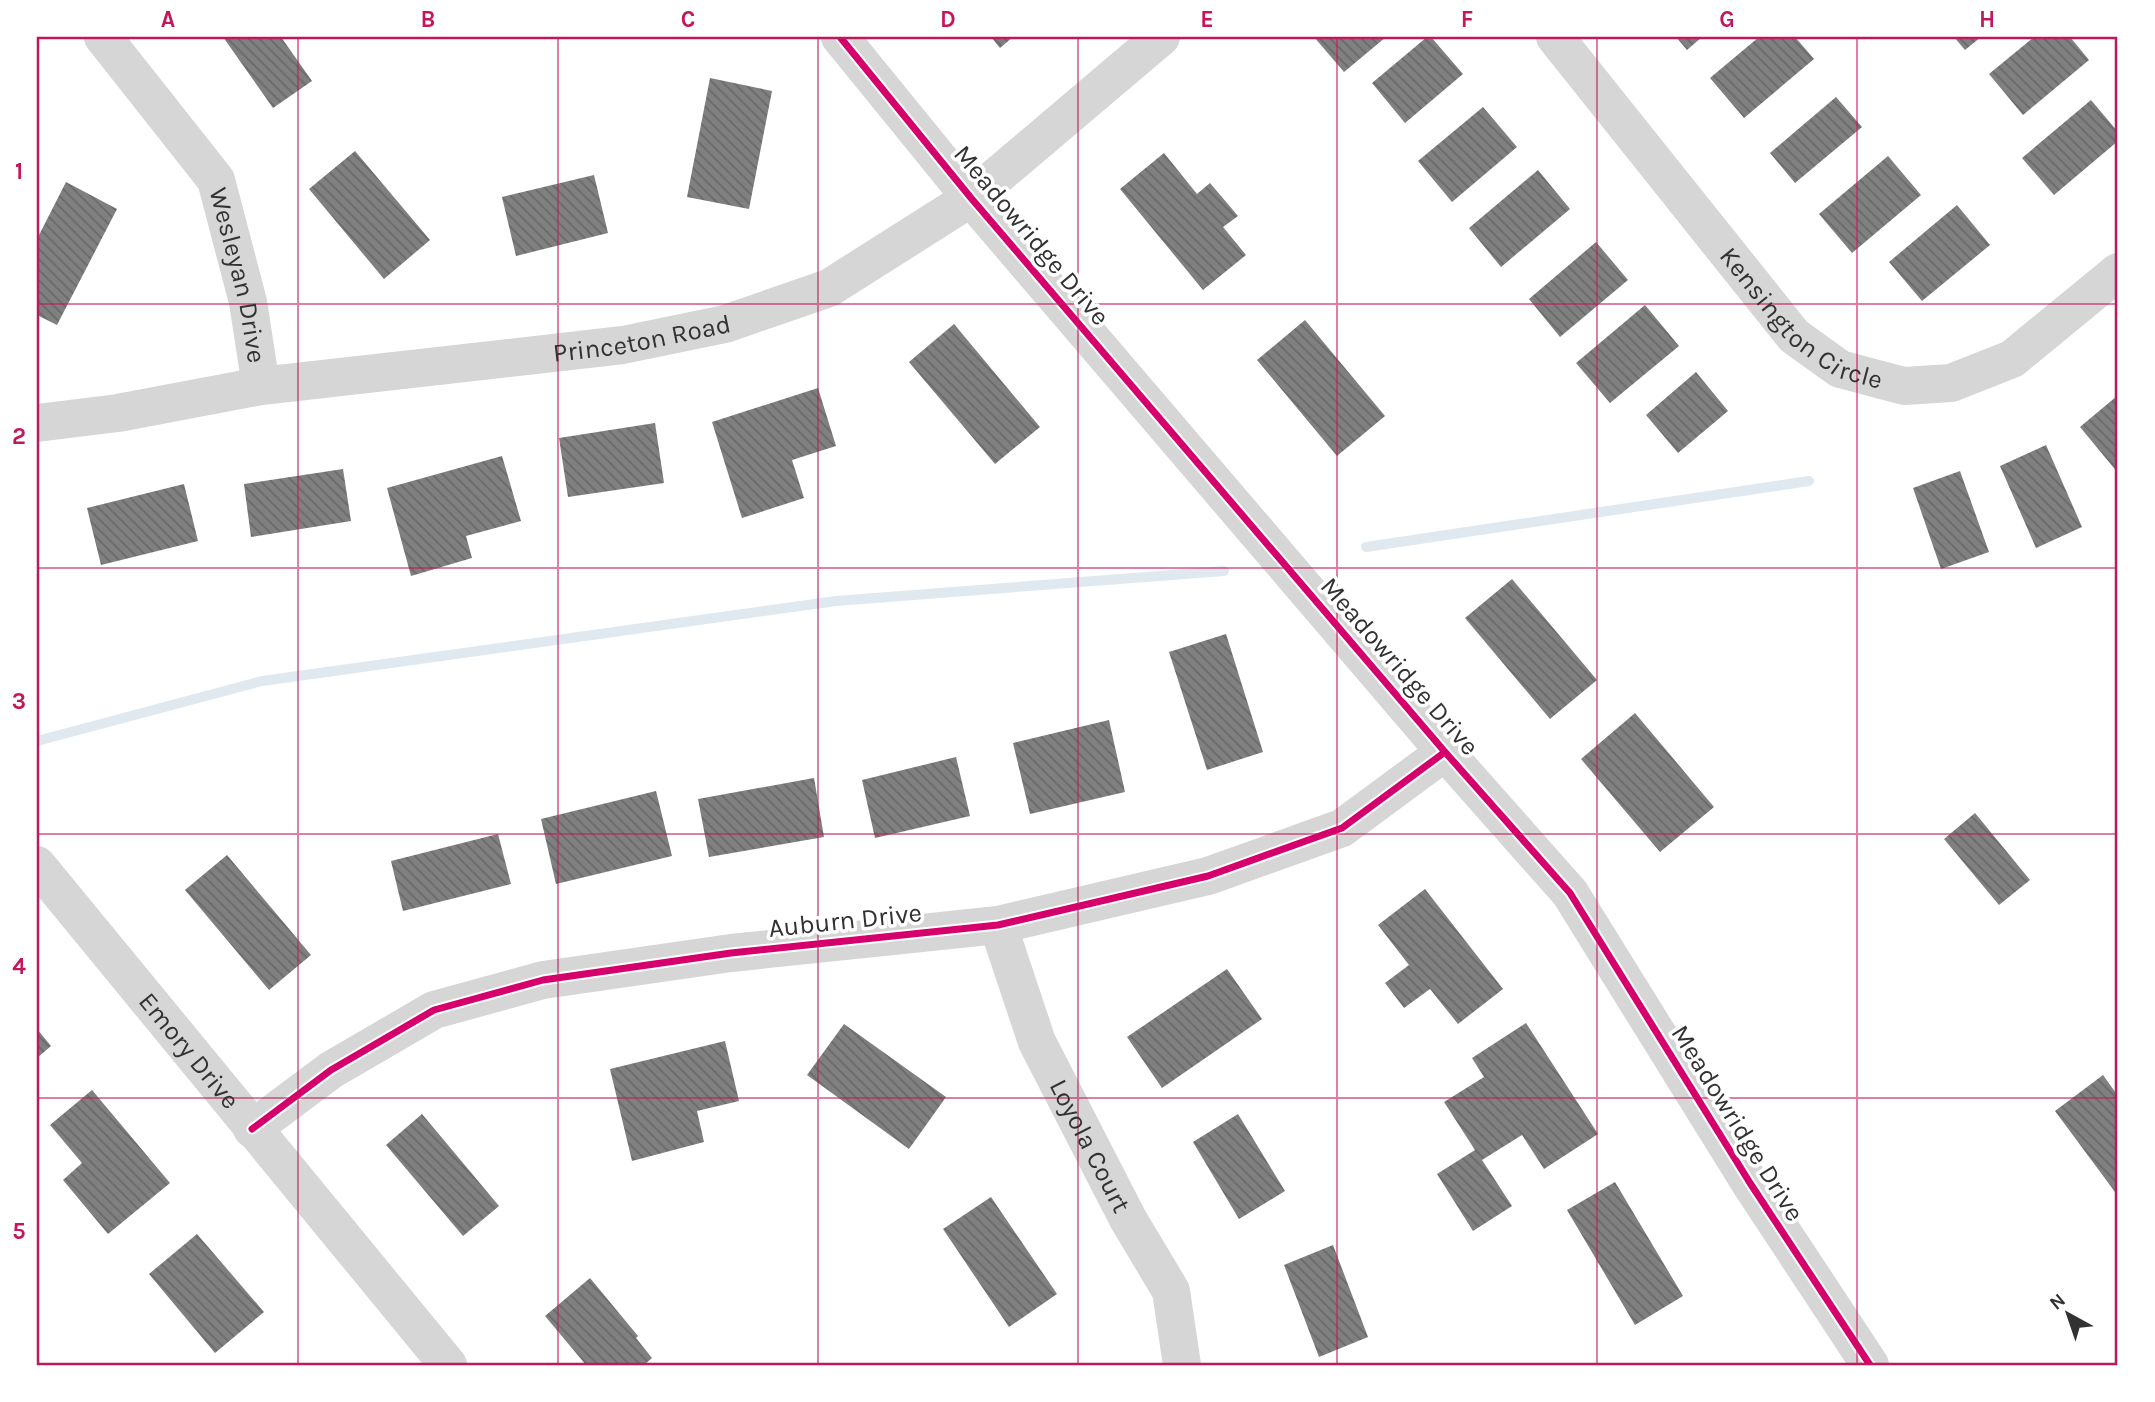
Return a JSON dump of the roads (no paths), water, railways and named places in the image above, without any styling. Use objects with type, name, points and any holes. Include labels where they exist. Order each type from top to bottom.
[{"type":"street","name":"Wesleyan Drive","points":[[103,37],[216,180],[248,302],[261,386]]},
{"type":"street","name":"Meadowridge Drive","points":[[840,37],[971,198],[1445,752],[1570,893],[1750,1183],[1870,1365]]},
{"type":"street","name":"Princeton Road","points":[[37,423],[118,413],[261,386],[623,345],[726,324],[829,288],[971,198],[1161,37]]},
{"type":"street","name":"Kensington Circle","points":[[1555,37],[1794,336],[1840,369],[1904,386],[1951,383],[2012,359],[2118,272]]},
{"type":"street","name":"Auburn Drive","points":[[252,1129],[331,1070],[434,1010],[543,980],[732,953],[998,925],[1208,876],[1342,828],[1445,752]]},
{"type":"street","name":"Emory Drive","points":[[37,865],[448,1365]]},
{"type":"street","name":"Loyola Court","points":[[998,925],[1037,1042],[1128,1219],[1171,1291],[1182,1365]]},
{"type":"waterway","points":[[1366,547],[1809,481]]},
{"type":"waterway","points":[[37,741],[262,681],[836,601],[1224,571]]}]
